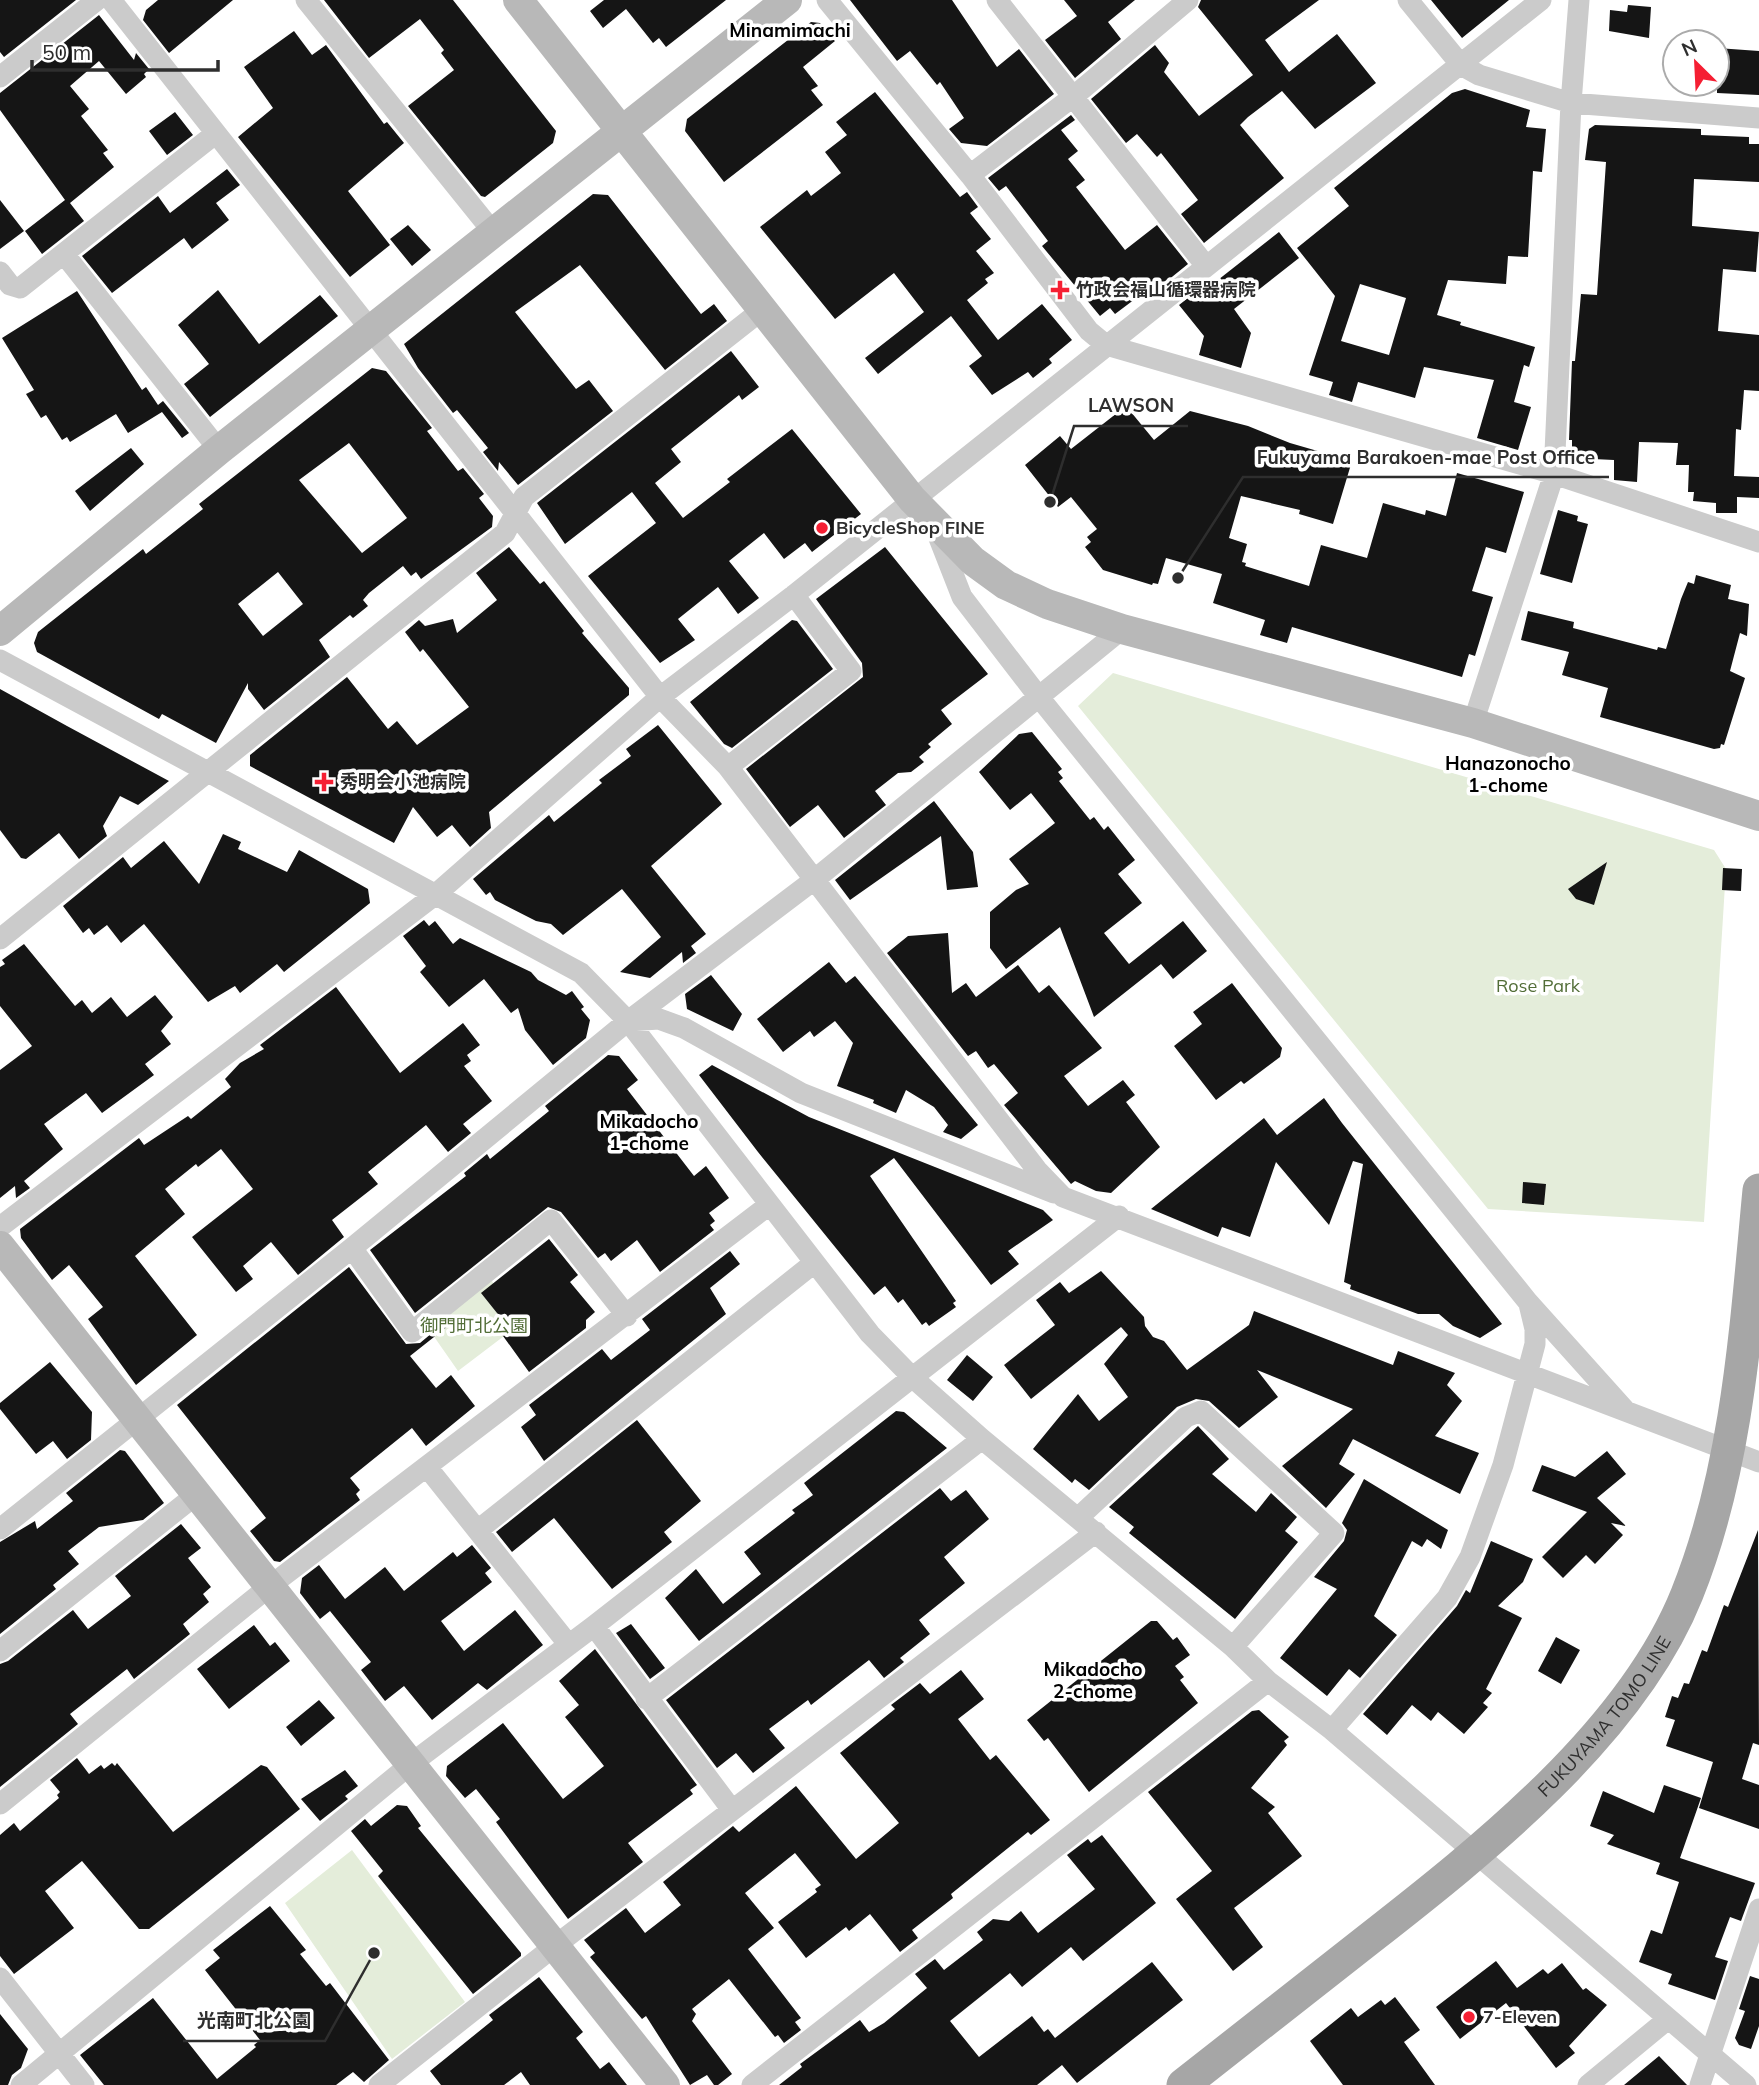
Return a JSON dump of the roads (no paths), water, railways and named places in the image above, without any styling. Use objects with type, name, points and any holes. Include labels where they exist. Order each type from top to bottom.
[{"type":"main road","name":"FUKUYAMA TOMO LINE","points":[[1183,2085],[1476,1856],[1600,1731],[1660,1646],[1686,1598],[1713,1518],[1742,1376],[1759,1190]]},
{"type":"street","points":[[0,77],[97,0]]},
{"type":"street","points":[[306,0],[493,232]]},
{"type":"street","points":[[518,0],[912,499],[972,561],[1006,585],[1047,604],[1122,629],[1473,723],[1759,816]]},
{"type":"street","points":[[0,631],[219,450],[787,0]]},
{"type":"street","points":[[827,0],[970,174],[1089,331],[1106,345],[1554,474],[1759,542]]},
{"type":"street","points":[[997,0],[1206,266]]},
{"type":"street","points":[[970,174],[1074,96],[1188,0]]},
{"type":"street","points":[[1408,0],[1461,65],[1479,75],[1571,103],[1759,118]]},
{"type":"street","points":[[0,1227],[435,895],[660,697],[794,595],[1541,0]]},
{"type":"street","points":[[1473,723],[1554,474],[1571,103],[1579,0]]},
{"type":"street","points":[[121,3],[215,134],[516,516],[660,697],[728,767],[1037,1170],[1063,1197]]},
{"type":"street","points":[[0,272],[10,285],[20,288],[215,134]]},
{"type":"street","points":[[64,254],[219,450]]},
{"type":"street","points":[[0,939],[505,533],[524,498],[762,310]]},
{"type":"street","points":[[933,522],[962,597],[1038,696],[1528,1302],[1628,1414]]},
{"type":"street","points":[[728,767],[851,671],[794,595]]},
{"type":"street","points":[[0,1530],[352,1248],[628,1021],[814,880],[1122,629]]},
{"type":"street","points":[[0,660],[581,973],[628,1021],[870,1334],[912,1377],[982,1439],[1233,1647],[1268,1681],[1332,1730],[1746,2085]]},
{"type":"street","points":[[628,1021],[659,1019],[684,1028],[802,1093],[1063,1197],[1119,1216],[1628,1414],[1759,1462]]},
{"type":"street","points":[[3,1795],[270,1586],[769,1205]]},
{"type":"street","points":[[21,2085],[412,1763],[594,1626],[1119,1216]]},
{"type":"street","points":[[352,1248],[412,1332],[551,1220],[627,1316]]},
{"type":"street","points":[[0,1246],[665,2085]]},
{"type":"street","points":[[478,1530],[814,1263]]},
{"type":"street","points":[[1332,1730],[1447,1598],[1470,1557],[1503,1465],[1528,1374],[1535,1329],[1528,1302]]},
{"type":"street","points":[[1079,1517],[1186,1417],[1200,1411],[1334,1533],[1233,1647]]},
{"type":"street","points":[[646,1699],[982,1439]]},
{"type":"street","points":[[428,1466],[569,1645]]},
{"type":"street","points":[[0,1651],[197,1494]]},
{"type":"street","points":[[379,2085],[556,1945],[1096,1532]]},
{"type":"street","points":[[594,1626],[646,1699],[732,1810]]},
{"type":"street","points":[[752,2085],[1268,1681]]},
{"type":"street","points":[[1700,2085],[1759,1909]]},
{"type":"street","points":[[0,1978],[84,2085]]},
{"type":"street","points":[[1588,2085],[1668,2020]]},
{"type":"place","name":"竹政会福山循環器病院","points":[[1060,290]]},
{"type":"place","name":"LAWSON","points":[[1050,502]]},
{"type":"place","name":"BicycleShop FINE","points":[[822,528]]},
{"type":"place","name":"Fukuyama Barakoen-mae Post Office","points":[[1178,578]]},
{"type":"place","name":"秀明会小池病院","points":[[324,782]]},
{"type":"place","name":"光南町北公園","points":[[374,1953]]},
{"type":"place","name":"7-Eleven","points":[[1469,2017]]},
{"type":"district","name":"Minamimachi","points":[[790,30]]},
{"type":"district","name":"Hanazonocho 1-chome","points":[[1508,774]]},
{"type":"district","name":"Mikadocho 1-chome","points":[[649,1132]]},
{"type":"district","name":"Mikadocho 2-chome","points":[[1093,1680]]},
{"type":"park label","name":"Rose Park","points":[[1538,986]]},
{"type":"park label","name":"御門町北公園","points":[[474,1326]]}]
